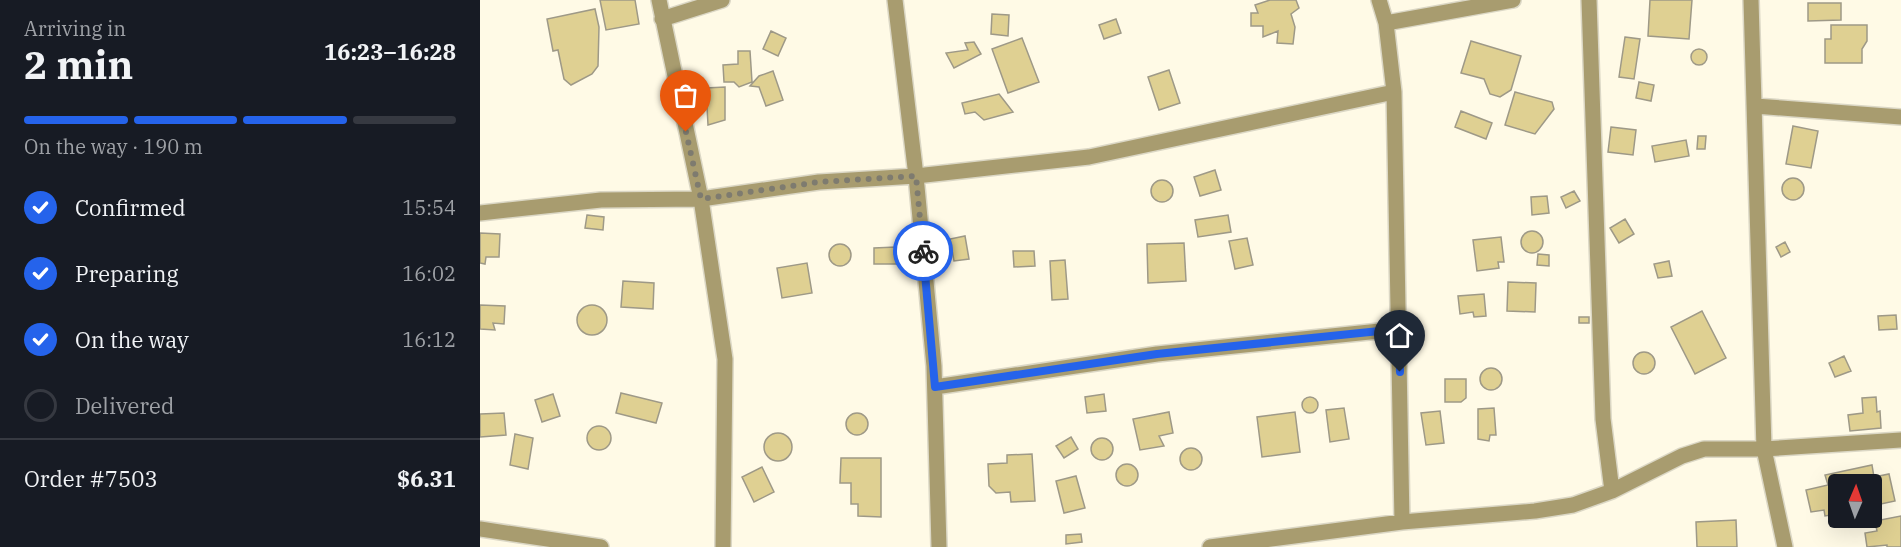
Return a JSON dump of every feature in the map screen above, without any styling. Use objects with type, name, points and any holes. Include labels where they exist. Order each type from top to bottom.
[{"type":"street","points":[[659,0],[701,199],[725,359],[723,547]]},
{"type":"street","points":[[662,19],[722,0]]},
{"type":"street","points":[[895,0],[916,176],[934,366],[939,547]]},
{"type":"street","points":[[1379,0],[1386,23],[1394,92],[1402,522]]},
{"type":"street","points":[[1386,23],[1513,0]]},
{"type":"street","points":[[1590,0],[1603,419],[1612,491]]},
{"type":"street","points":[[1751,0],[1764,449],[1785,547]]},
{"type":"street","points":[[480,213],[601,200],[701,199],[819,182],[916,176],[1089,157],[1394,92]]},
{"type":"street","points":[[1755,106],[1901,117]]},
{"type":"street","points":[[935,387],[1157,354],[1399,329]]},
{"type":"street","points":[[1210,547],[1402,522],[1535,511],[1573,505],[1612,491],[1682,456],[1704,448],[1764,449],[1901,440]]},
{"type":"street","points":[[480,529],[601,547]]},
{"type":"building","points":[[600,0],[635,0],[639,24],[606,30]]},
{"type":"building","points":[[1270,0],[1296,0],[1299,8],[1291,14],[1295,27],[1293,44],[1277,43],[1278,31],[1263,37],[1263,26],[1251,26],[1251,13],[1258,13],[1255,5]]},
{"type":"building","points":[[1650,0],[1692,0],[1689,39],[1648,36]]},
{"type":"building","points":[[1808,3],[1841,3],[1841,20],[1808,21]]},
{"type":"building","points":[[595,9],[599,27],[598,66],[592,74],[571,85],[564,79],[558,50],[553,51],[547,19]]},
{"type":"building","points":[[992,14],[1009,15],[1008,36],[991,34]]},
{"type":"building","points":[[1116,19],[1121,33],[1104,39],[1099,25]]},
{"type":"building","points":[[1831,25],[1867,25],[1867,41],[1862,49],[1862,63],[1825,63],[1825,39],[1831,39]]},
{"type":"building","points":[[771,31],[786,38],[778,56],[763,49]]},
{"type":"building","points":[[1625,37],[1640,39],[1634,79],[1619,77]]},
{"type":"building","points":[[1022,38],[1039,82],[1008,93],[992,49]]},
{"type":"building","points":[[1471,41],[1521,56],[1511,90],[1500,97],[1490,94],[1484,79],[1461,73]]},
{"type":"building","points":[[974,42],[981,54],[954,68],[946,53],[968,50],[965,43]]},
{"type":"building","points":[[1696,49],[1702,49],[1707,57],[1705,63],[1696,65],[1691,60],[1691,54]]},
{"type":"building","points":[[738,51],[750,51],[752,82],[739,87],[734,82],[724,82],[723,65],[738,64]]},
{"type":"building","points":[[1169,70],[1180,103],[1159,110],[1148,77]]},
{"type":"building","points":[[773,71],[783,100],[766,106],[759,87],[750,86],[759,76]]},
{"type":"building","points":[[1639,82],[1654,85],[1651,101],[1636,98]]},
{"type":"building","points":[[725,87],[725,120],[708,125],[706,88]]},
{"type":"building","points":[[1515,92],[1552,102],[1554,109],[1535,134],[1505,125]]},
{"type":"building","points":[[999,94],[1013,112],[984,120],[975,112],[965,114],[962,103]]},
{"type":"building","points":[[1461,111],[1492,123],[1486,139],[1455,127]]},
{"type":"building","points":[[1793,126],[1818,131],[1811,168],[1786,164]]},
{"type":"building","points":[[1611,127],[1636,130],[1633,155],[1608,152]]},
{"type":"building","points":[[1698,136],[1706,136],[1705,149],[1697,149]]},
{"type":"building","points":[[1686,140],[1689,156],[1655,162],[1652,146]]},
{"type":"building","points":[[1215,170],[1221,190],[1200,196],[1194,177]]},
{"type":"building","points":[[1793,178],[1801,181],[1804,189],[1801,197],[1793,200],[1785,197],[1782,189],[1785,181]]},
{"type":"building","points":[[1162,180],[1170,183],[1173,191],[1170,199],[1162,202],[1154,199],[1151,191],[1154,183]]},
{"type":"building","points":[[1574,191],[1580,201],[1566,208],[1561,197]]},
{"type":"building","points":[[1547,196],[1549,213],[1532,215],[1531,197]]},
{"type":"building","points":[[587,215],[604,217],[603,230],[585,228]]},
{"type":"building","points":[[1228,215],[1231,232],[1198,237],[1195,220]]},
{"type":"building","points":[[1625,219],[1634,234],[1619,243],[1610,228]]},
{"type":"building","points":[[1532,231],[1540,234],[1543,242],[1540,250],[1532,253],[1524,250],[1521,242],[1524,234]]},
{"type":"building","points":[[480,233],[500,234],[499,257],[486,257],[485,264],[480,263]]},
{"type":"building","points":[[965,236],[969,259],[954,261],[950,239]]},
{"type":"building","points":[[1501,237],[1504,262],[1498,262],[1499,268],[1477,271],[1473,240]]},
{"type":"building","points":[[1247,238],[1253,265],[1235,269],[1229,241]]},
{"type":"building","points":[[1785,242],[1790,252],[1781,257],[1776,247]]},
{"type":"building","points":[[1184,243],[1186,281],[1148,283],[1147,244]]},
{"type":"building","points":[[840,244],[848,247],[851,255],[848,263],[840,266],[832,263],[829,255],[832,247]]},
{"type":"building","points":[[896,247],[897,264],[874,264],[874,248]]},
{"type":"building","points":[[1013,251],[1034,251],[1035,266],[1014,267]]},
{"type":"building","points":[[1538,254],[1549,255],[1549,266],[1537,265]]},
{"type":"building","points":[[1065,260],[1068,299],[1052,300],[1050,261]]},
{"type":"building","points":[[1669,261],[1672,276],[1658,278],[1654,264]]},
{"type":"building","points":[[807,263],[812,293],[782,298],[777,268]]},
{"type":"building","points":[[623,281],[654,283],[653,309],[621,307]]},
{"type":"building","points":[[1508,282],[1536,283],[1535,312],[1507,311]]},
{"type":"building","points":[[1484,294],[1486,316],[1474,317],[1473,312],[1460,314],[1458,296]]},
{"type":"building","points":[[480,305],[505,306],[504,324],[493,323],[495,330],[480,329]]},
{"type":"building","points":[[592,305],[598,306],[606,314],[606,326],[598,334],[592,335],[586,334],[578,326],[577,320],[578,314],[586,306]]},
{"type":"building","points":[[1702,311],[1726,358],[1695,374],[1671,327]]},
{"type":"building","points":[[1896,315],[1897,329],[1879,330],[1878,316]]},
{"type":"building","points":[[1579,317],[1589,317],[1589,323],[1579,323]]},
{"type":"building","points":[[1644,352],[1652,355],[1655,363],[1652,371],[1644,374],[1636,371],[1633,363],[1636,355]]},
{"type":"building","points":[[1844,356],[1851,371],[1835,377],[1829,363]]},
{"type":"building","points":[[1491,368],[1499,371],[1502,379],[1499,387],[1491,390],[1483,387],[1480,379],[1483,371]]},
{"type":"building","points":[[1445,379],[1466,379],[1466,398],[1461,402],[1445,402]]},
{"type":"building","points":[[621,393],[662,403],[656,423],[616,413]]},
{"type":"building","points":[[553,394],[560,416],[542,422],[535,400]]},
{"type":"building","points":[[1104,394],[1106,411],[1087,413],[1085,397]]},
{"type":"building","points":[[1310,397],[1316,399],[1318,405],[1316,411],[1310,413],[1304,411],[1302,405],[1304,399]]},
{"type":"building","points":[[1876,397],[1881,428],[1850,431],[1848,415],[1863,413],[1862,398]]},
{"type":"building","points":[[1344,408],[1349,439],[1330,442],[1326,410]]},
{"type":"building","points":[[1494,408],[1496,435],[1490,435],[1489,441],[1478,439],[1478,409]]},
{"type":"building","points":[[1440,411],[1444,443],[1426,445],[1421,413]]},
{"type":"building","points":[[1169,412],[1173,433],[1159,436],[1164,446],[1140,450],[1133,419]]},
{"type":"building","points":[[1295,412],[1300,452],[1262,457],[1257,417]]},
{"type":"building","points":[[504,413],[506,435],[480,437],[480,414]]},
{"type":"building","points":[[857,413],[865,416],[868,424],[865,432],[857,435],[849,432],[846,424],[849,416]]},
{"type":"building","points":[[599,426],[607,430],[611,438],[607,446],[599,450],[591,446],[587,438],[591,430]]},
{"type":"building","points":[[778,433],[788,437],[792,447],[788,457],[778,461],[768,457],[764,447],[768,437]]},
{"type":"building","points":[[515,434],[533,438],[528,469],[510,465]]},
{"type":"building","points":[[1071,437],[1078,449],[1064,458],[1056,446]]},
{"type":"building","points":[[1102,438],[1110,441],[1113,449],[1110,457],[1102,460],[1094,457],[1091,449],[1094,441]]},
{"type":"building","points":[[1191,448],[1199,451],[1202,459],[1199,467],[1191,470],[1183,467],[1180,459],[1183,451]]},
{"type":"building","points":[[1032,454],[1035,501],[1011,502],[1010,492],[996,493],[989,486],[988,464],[1007,463],[1007,455]]},
{"type":"building","points":[[841,458],[881,458],[881,517],[858,516],[858,504],[851,504],[851,483],[840,483]]},
{"type":"building","points":[[1127,464],[1135,467],[1138,475],[1135,483],[1127,486],[1119,483],[1116,475],[1119,467]]},
{"type":"building","points":[[1872,465],[1874,474],[1830,474]]},
{"type":"building","points":[[762,467],[774,492],[754,502],[742,477]]},
{"type":"building","points":[[1889,474],[1895,501],[1882,504],[1882,475]]},
{"type":"building","points":[[1076,476],[1085,508],[1064,513],[1056,481]]},
{"type":"building","points":[[1828,485],[1828,516],[1825,516],[1824,510],[1811,512],[1806,490]]},
{"type":"building","points":[[1901,516],[1901,547],[1887,547],[1887,545],[1867,547],[1865,533],[1882,528],[1882,520]]},
{"type":"building","points":[[1736,520],[1737,547],[1697,547],[1696,522]]},
{"type":"building","points":[[1081,534],[1082,542],[1066,544],[1066,535]]},
{"type":"way so far","points":[[686,132],[701,199],[819,182],[916,176],[923,251]]},
{"type":"route","points":[[923,251],[935,387],[1157,354],[1399,329],[1400,372]]}]
